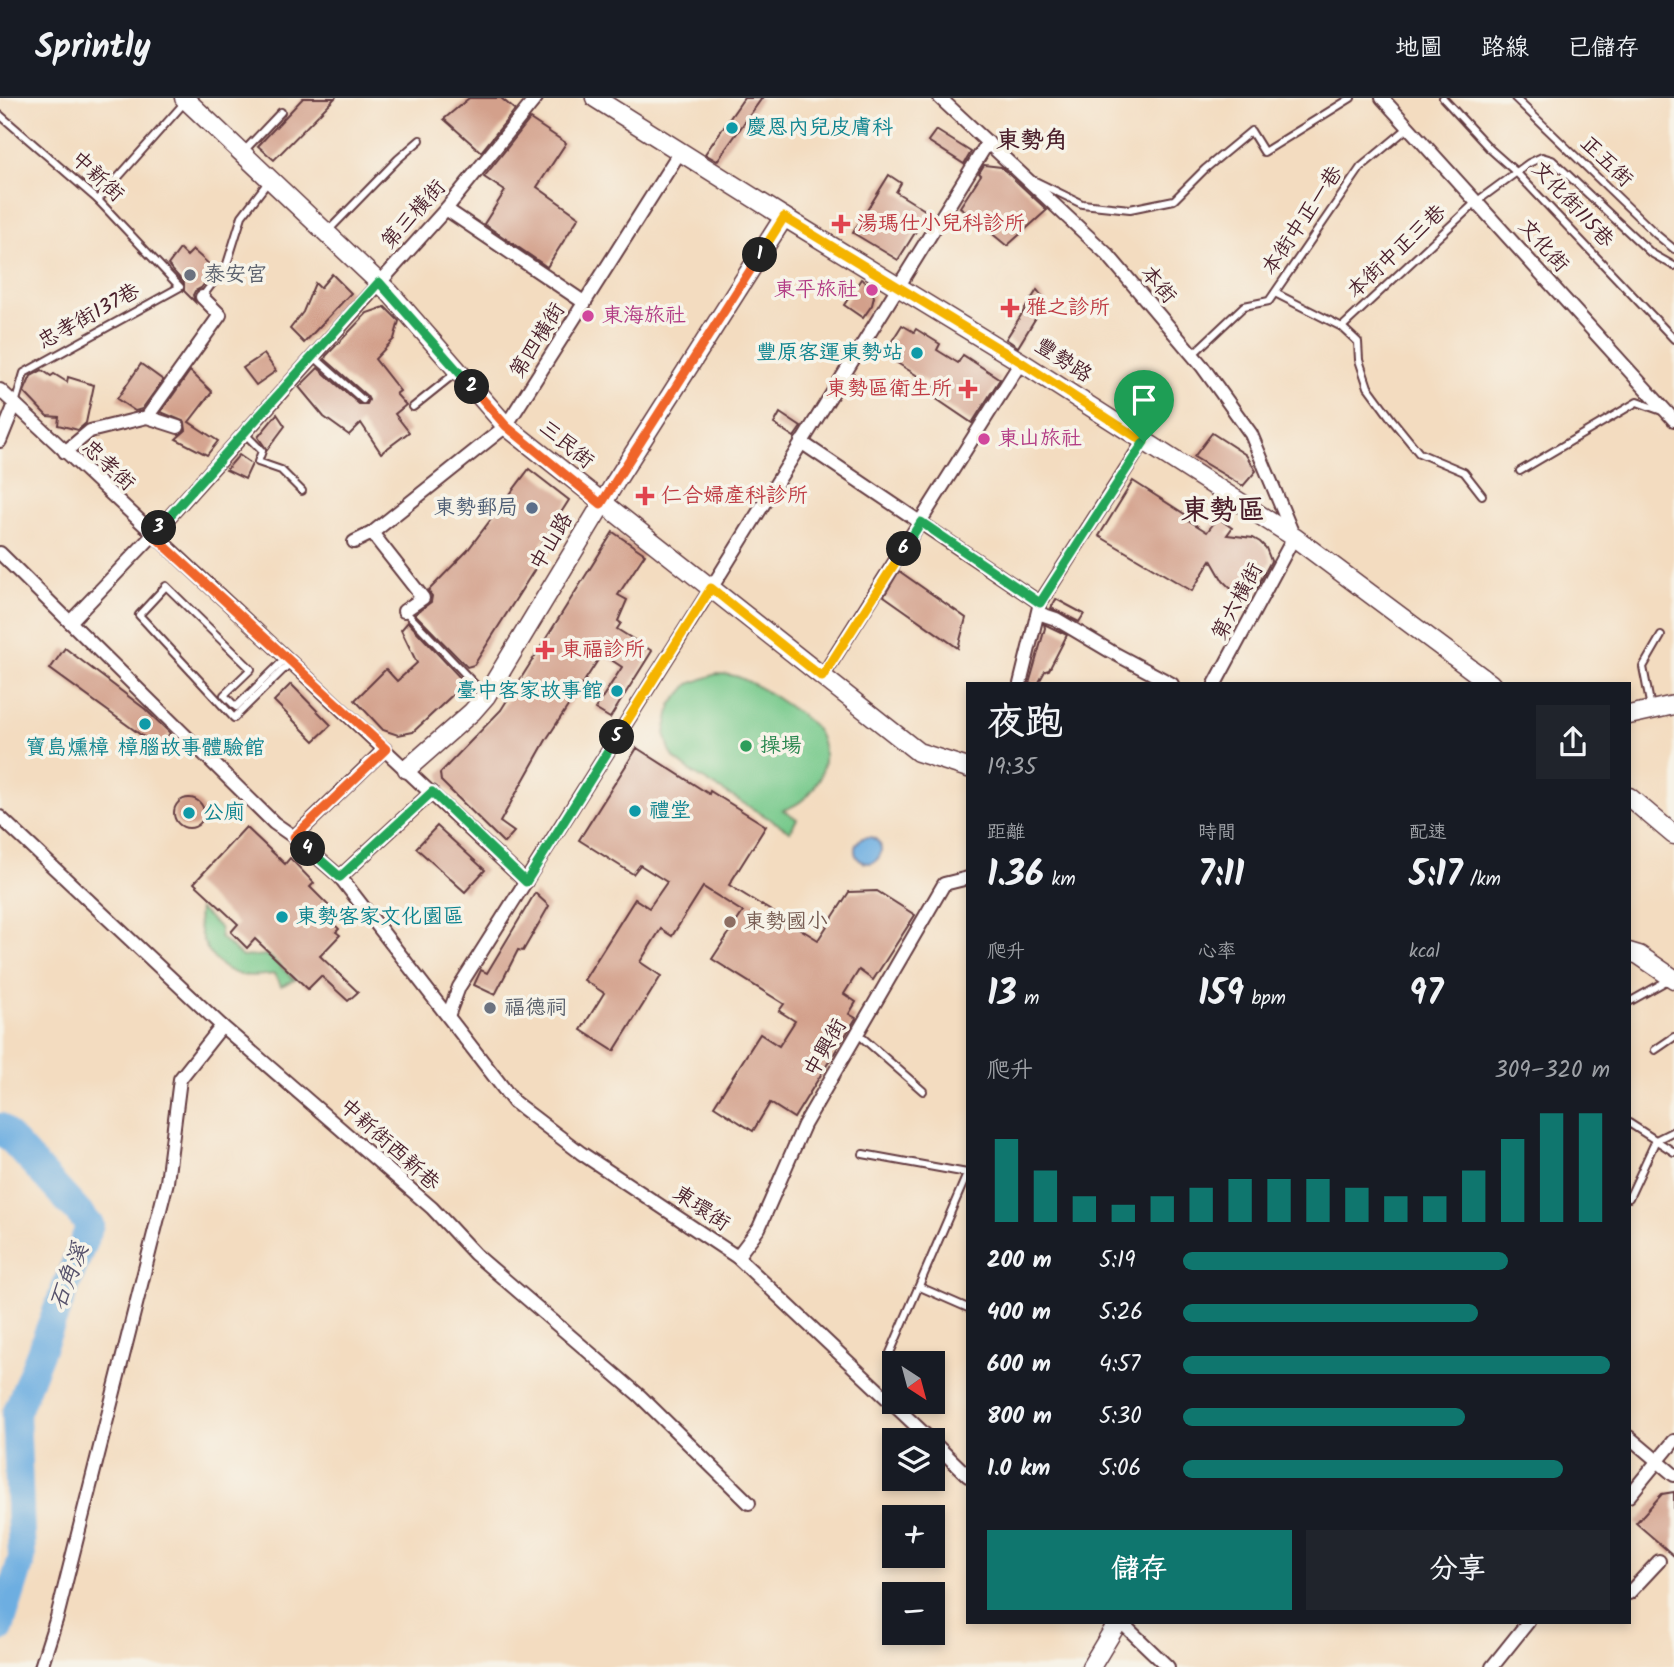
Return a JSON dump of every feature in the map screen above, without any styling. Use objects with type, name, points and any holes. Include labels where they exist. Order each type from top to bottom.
[{"type":"street","name":"第三橫街","points":[[70,622],[153,535],[446,209],[536,98]]},
{"type":"street","name":"豐勢路","points":[[595,98],[1021,362],[1294,537],[1489,682]]},
{"type":"street","name":"本街","points":[[940,98],[1108,255],[1192,355],[1251,434],[1294,537]]},
{"type":"street","name":"文化街","points":[[1382,98],[1672,417]]},
{"type":"street","name":"三民街","points":[[185,99],[379,282],[506,426],[601,504],[918,752],[966,767]]},
{"type":"street","points":[[448,1016],[459,987],[988,142]]},
{"type":"street","name":"第四橫街","points":[[354,542],[372,533],[506,426],[681,150]]},
{"type":"street","points":[[446,209],[585,303]]},
{"type":"street","name":"中山路","points":[[407,769],[472,712],[486,696],[601,504],[784,217]]},
{"type":"street","points":[[147,417],[220,314],[202,298]]},
{"type":"street","points":[[822,677],[1021,362]]},
{"type":"street","name":"忠孝街","points":[[0,390],[407,769]]},
{"type":"street","points":[[0,441],[15,404]]},
{"type":"street","points":[[65,452],[90,431],[147,417],[178,427]]},
{"type":"street","points":[[801,442],[921,522],[1039,608],[1168,682]]},
{"type":"street","points":[[1020,682],[1039,608],[1144,442]]},
{"type":"street","points":[[372,533],[423,598],[404,611]]},
{"type":"street","name":"第六橫街","points":[[1216,682],[1294,537]]},
{"type":"street","points":[[0,553],[70,622]]},
{"type":"street","name":"東環街","points":[[70,622],[274,823],[340,877],[514,1102],[581,1153],[737,1257],[918,1428]]},
{"type":"street","points":[[1631,715],[1674,705]]},
{"type":"street","points":[[294,837],[386,749]]},
{"type":"street","points":[[407,769],[526,882]]},
{"type":"street","points":[[340,877],[432,792]]},
{"type":"street","points":[[1631,799],[1674,835]]},
{"type":"street","name":"中新街西新巷","points":[[0,817],[222,1026],[432,1208],[475,1254],[640,1396],[749,1503]]},
{"type":"street","name":"中興街","points":[[737,1257],[759,1228],[803,1125],[944,884],[966,878]]},
{"type":"street","points":[[1631,953],[1673,978]]},
{"type":"street","points":[[41,1667],[57,1617],[167,1182],[180,1079],[222,1026]]},
{"type":"street","points":[[1631,1439],[1674,1475]]},
{"type":"street","points":[[1631,1494],[1674,1441]]},
{"type":"street","name":"東環街","points":[[945,1454],[966,1474]]},
{"type":"street","points":[[1631,1591],[1659,1561]]},
{"type":"street","points":[[1091,1667],[1118,1624]]},
{"type":"street","points":[[1121,1624],[1168,1667]]},
{"type":"street","points":[[1492,1667],[1526,1624]]},
{"type":"lane","points":[[1023,174],[1082,204],[1129,209],[1174,200],[1205,169],[1251,131],[1264,152],[1351,98]]},
{"type":"lane","name":"文化街115巷","points":[[1443,98],[1674,339]]},
{"type":"lane","name":"正五街","points":[[1516,98],[1674,249]]},
{"type":"lane","points":[[98,200],[185,99]]},
{"type":"lane","points":[[242,152],[281,113]]},
{"type":"lane","name":"中新街","points":[[0,115],[98,200],[163,272]]},
{"type":"lane","name":"本街中正一巷","points":[[1192,355],[1244,306],[1269,301],[1361,167],[1409,127]]},
{"type":"lane","points":[[326,233],[420,140]]},
{"type":"lane","name":"本街中正三巷","points":[[1342,327],[1476,202],[1516,172],[1542,157],[1552,160],[1651,253],[1674,266]]},
{"type":"lane","points":[[202,298],[227,264],[242,216],[271,179]]},
{"type":"lane","name":"忠孝街137巷","points":[[15,404],[24,373],[180,288],[163,272]]},
{"type":"lane","name":"本街中正三巷","points":[[1275,293],[1342,327],[1358,342],[1359,360],[1368,387],[1419,453],[1464,472],[1482,495]]},
{"type":"lane","points":[[313,356],[363,400]]},
{"type":"lane","points":[[413,407],[458,371]]},
{"type":"lane","points":[[1520,471],[1637,402],[1672,417]]},
{"type":"lane","points":[[244,433],[262,451],[258,462],[281,470],[302,491]]},
{"type":"lane","points":[[166,586],[251,669],[225,695],[236,707],[289,660],[234,718],[139,615],[166,586]]},
{"type":"lane","points":[[404,611],[486,696]]},
{"type":"lane","points":[[1651,710],[1643,667],[1661,636]]},
{"type":"lane","points":[[1631,1001],[1673,978]]},
{"type":"lane","points":[[857,1033],[923,1091]]},
{"type":"lane","points":[[1655,1050],[1674,1037]]},
{"type":"lane","points":[[1631,1124],[1674,1152]]},
{"type":"lane","points":[[1631,1194],[1656,1140],[1674,1131]]},
{"type":"lane","points":[[863,1154],[966,1172]]},
{"type":"lane","points":[[891,1351],[966,1174]]},
{"type":"lane","points":[[920,1287],[966,1307]]},
{"type":"green space","points":[[716,674],[740,678],[770,694],[810,722],[821,740],[824,765],[820,777],[805,798],[783,810],[797,819],[790,831],[693,773],[675,759],[670,751],[665,733],[671,705],[689,684]]},
{"type":"green space","points":[[199,909],[220,928],[220,937],[242,957],[268,955],[295,980],[281,986],[275,974],[241,975],[222,966],[203,940],[198,919]]},
{"type":"water","points":[[868,837],[877,841],[881,850],[877,859],[868,863],[859,859],[855,850],[859,841]]},
{"type":"building","points":[[303,98],[335,98],[274,160],[258,146]]},
{"type":"building","points":[[469,98],[501,98],[515,110],[481,152],[444,119]]},
{"type":"building","name":"慶恩內兒皮膚科","points":[[744,98],[762,98],[717,161],[705,154]]},
{"type":"building","points":[[530,119],[566,143],[537,187],[579,217],[547,267],[484,224],[505,191],[484,177]]},
{"type":"building","points":[[936,130],[971,152],[964,164],[928,141]]},
{"type":"building","points":[[984,165],[1001,167],[1047,210],[1007,246],[960,207],[981,175],[979,173]]},
{"type":"building","points":[[889,175],[901,183],[896,192],[928,212],[898,260],[853,233]]},
{"type":"building","name":"泰安宮","points":[[180,249],[187,256],[193,250],[209,264],[205,269],[212,274],[201,288],[195,291],[195,302],[184,291],[184,283],[168,265]]},
{"type":"building","points":[[332,274],[351,293],[304,343],[290,329],[303,312],[315,283],[320,288]]},
{"type":"building","points":[[861,279],[870,285],[874,297],[863,318],[844,305]]},
{"type":"building","points":[[1037,290],[1046,301],[1018,347],[1006,339]]},
{"type":"building","points":[[385,307],[399,321],[394,339],[375,359],[400,391],[396,394],[406,405],[395,414],[409,432],[381,453],[361,423],[349,435],[324,417],[299,387],[318,368],[359,404],[367,404],[367,396],[325,359],[367,313]]},
{"type":"building","points":[[902,325],[914,332],[916,329],[940,344],[937,350],[958,363],[963,355],[1000,379],[972,423],[935,398],[940,390],[894,361],[897,355],[887,349]]},
{"type":"building","points":[[264,354],[276,371],[256,385],[243,368]]},
{"type":"building","points":[[141,364],[163,380],[142,409],[135,411],[117,399]]},
{"type":"building","points":[[42,370],[67,382],[68,377],[94,385],[86,423],[78,430],[58,425],[59,417],[47,416],[24,392],[31,376]]},
{"type":"building","points":[[190,371],[212,392],[189,422],[218,441],[207,455],[176,439],[186,430],[185,422],[161,412]]},
{"type":"building","points":[[780,413],[801,427],[794,437],[774,424]]},
{"type":"building","points":[[277,414],[285,426],[267,450],[258,437]]},
{"type":"building","points":[[1212,433],[1246,455],[1256,471],[1243,486],[1194,457]]},
{"type":"building","points":[[239,455],[252,464],[245,479],[226,470]]},
{"type":"building","points":[[529,469],[569,500],[541,544],[548,548],[474,665],[467,667],[415,614],[431,602],[432,596],[428,591],[467,551]]},
{"type":"building","points":[[1133,481],[1207,532],[1218,518],[1232,528],[1227,535],[1253,538],[1260,542],[1266,548],[1271,561],[1256,589],[1239,591],[1230,588],[1211,560],[1192,591],[1099,536]]},
{"type":"building","points":[[613,532],[645,554],[618,595],[627,600],[617,629],[652,651],[610,718],[595,709],[622,667],[602,654],[546,740],[500,822],[514,832],[504,843],[441,781],[440,773],[501,710]]},
{"type":"building","points":[[899,571],[966,618],[958,648],[884,596]]},
{"type":"building","points":[[1056,599],[1084,614],[1079,622],[1051,608]]},
{"type":"building","points":[[408,622],[464,682],[413,732],[398,735],[383,730],[355,700],[386,669],[397,681],[417,663],[401,630]]},
{"type":"building","points":[[1044,624],[1067,635],[1049,670],[1045,671],[1039,682],[1030,682]]},
{"type":"building","points":[[65,648],[145,709],[170,733],[159,748],[50,669]]},
{"type":"building","points":[[291,684],[331,725],[314,741],[274,701]]},
{"type":"building","points":[[637,748],[709,794],[710,791],[766,826],[729,885],[818,940],[849,892],[877,891],[915,915],[873,980],[859,970],[844,994],[856,1002],[849,1014],[856,1018],[794,1118],[770,1103],[753,1131],[714,1106],[760,1034],[779,1046],[795,1021],[779,1011],[784,1004],[712,959],[743,912],[703,887],[672,936],[661,929],[640,962],[661,976],[614,1051],[581,1030],[604,993],[584,980],[635,899],[649,908],[667,882],[640,865],[633,874],[579,840]]},
{"type":"building","name":"公廁","points":[[189,798],[200,802],[204,813],[200,824],[189,828],[178,824],[174,813],[178,802]]},
{"type":"building","points":[[437,826],[485,870],[465,892],[416,848]]},
{"type":"building","name":"東勢客家文化園區","points":[[246,827],[285,864],[290,858],[314,883],[310,887],[335,912],[332,922],[339,929],[336,932],[340,935],[320,956],[358,992],[348,1001],[321,976],[308,989],[255,939],[247,948],[231,932],[238,924],[194,883]]},
{"type":"building","points":[[535,893],[549,906],[523,951],[518,950],[495,995],[474,985],[481,970],[487,973]]},
{"type":"building","points":[[1674,1492],[1674,1556],[1636,1523],[1662,1494]]},
{"type":"waterway","name":"石角溪","points":[[0,1127],[90,1225],[16,1414],[22,1558],[0,1628]]},
{"type":"place","name":"慶恩內兒皮膚科","points":[[732,128]]},
{"type":"place","name":"湯瑪仕小兒科診所","points":[[841,224]]},
{"type":"place","name":"泰安宮","points":[[190,275]]},
{"type":"place","name":"東平旅社","points":[[872,290]]},
{"type":"place","name":"雅之診所","points":[[1010,308]]},
{"type":"place","name":"東海旅社","points":[[588,316]]},
{"type":"place","name":"豐原客運東勢站","points":[[917,353]]},
{"type":"place","name":"東勢區衛生所","points":[[968,389]]},
{"type":"place","name":"東山旅社","points":[[984,439]]},
{"type":"place","name":"仁合婦產科診所","points":[[645,496]]},
{"type":"place","name":"東勢郵局","points":[[532,508]]},
{"type":"place","name":"東福診所","points":[[545,650]]},
{"type":"place","name":"臺中客家故事館","points":[[617,691]]},
{"type":"place","name":"寶島燻樟 樟腦故事體驗館","points":[[145,724]]},
{"type":"place","name":"操場","points":[[746,746]]},
{"type":"place","name":"禮堂","points":[[635,811]]},
{"type":"place","name":"公廁","points":[[189,813]]},
{"type":"place","name":"東勢客家文化園區","points":[[282,917]]},
{"type":"place","name":"東勢國小","points":[[730,922]]},
{"type":"place","name":"福德祠","points":[[490,1008]]},
{"type":"district","name":"東勢角","points":[[1032,141]]},
{"type":"district","name":"東勢區","points":[[1223,511]]},
{"type":"route","points":[[784,217],[898,285],[1144,442],[1040,603],[921,522],[822,677],[711,588],[526,882],[432,792],[340,877],[294,837],[386,749],[153,535],[379,282],[506,426],[601,504],[784,217]]}]
